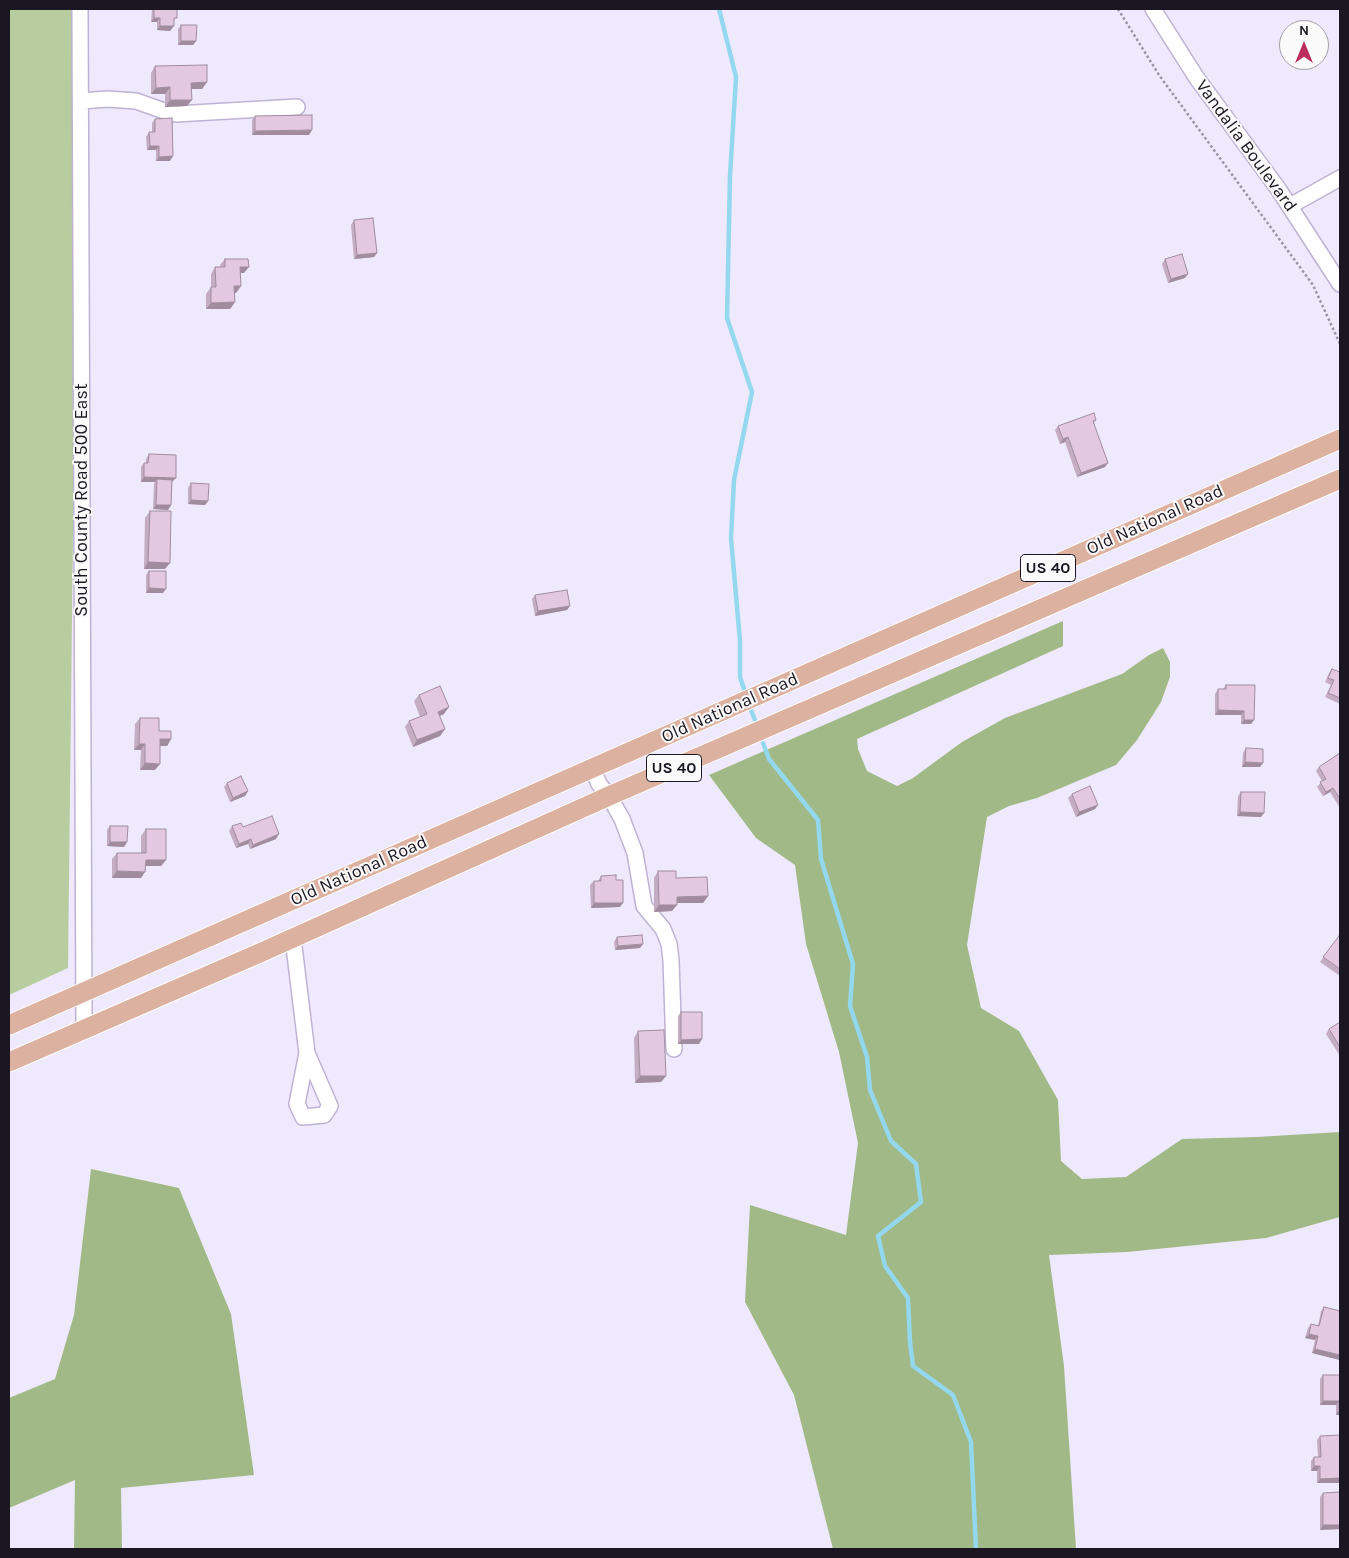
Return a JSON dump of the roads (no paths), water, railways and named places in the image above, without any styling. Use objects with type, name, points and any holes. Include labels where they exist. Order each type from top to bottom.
[{"type":"main road","name":"Old National Road","points":[[9,1025],[1340,439]]},
{"type":"main road","name":"Old National Road","points":[[9,1062],[293,938],[609,796],[1340,479]]},
{"type":"street","name":"South County Road 500 East","points":[[80,9],[84,1029]]},
{"type":"street","name":"Vandalia Boulevard","points":[[1152,9],[1196,76],[1290,206],[1340,284]]},
{"type":"street","points":[[81,101],[107,99],[136,101],[176,114],[297,107]]},
{"type":"street","points":[[1290,206],[1340,178]]},
{"type":"street","points":[[593,768],[599,784],[609,796],[622,820],[635,853],[644,906],[663,929],[669,944],[674,1050]]},
{"type":"street","points":[[293,938],[307,1053]]},
{"type":"waterway","points":[[719,9],[736,77],[730,176],[727,318],[752,392],[734,480],[731,538],[740,641],[740,677],[746,695]]},
{"type":"waterway","points":[[749,705],[755,720]]},
{"type":"waterway","points":[[763,743],[769,759],[818,820],[821,859],[853,964],[850,1006],[867,1057],[870,1090],[891,1141],[916,1164],[921,1202],[878,1236],[885,1266],[908,1298],[913,1366],[953,1395],[971,1442],[976,1549]]}]
